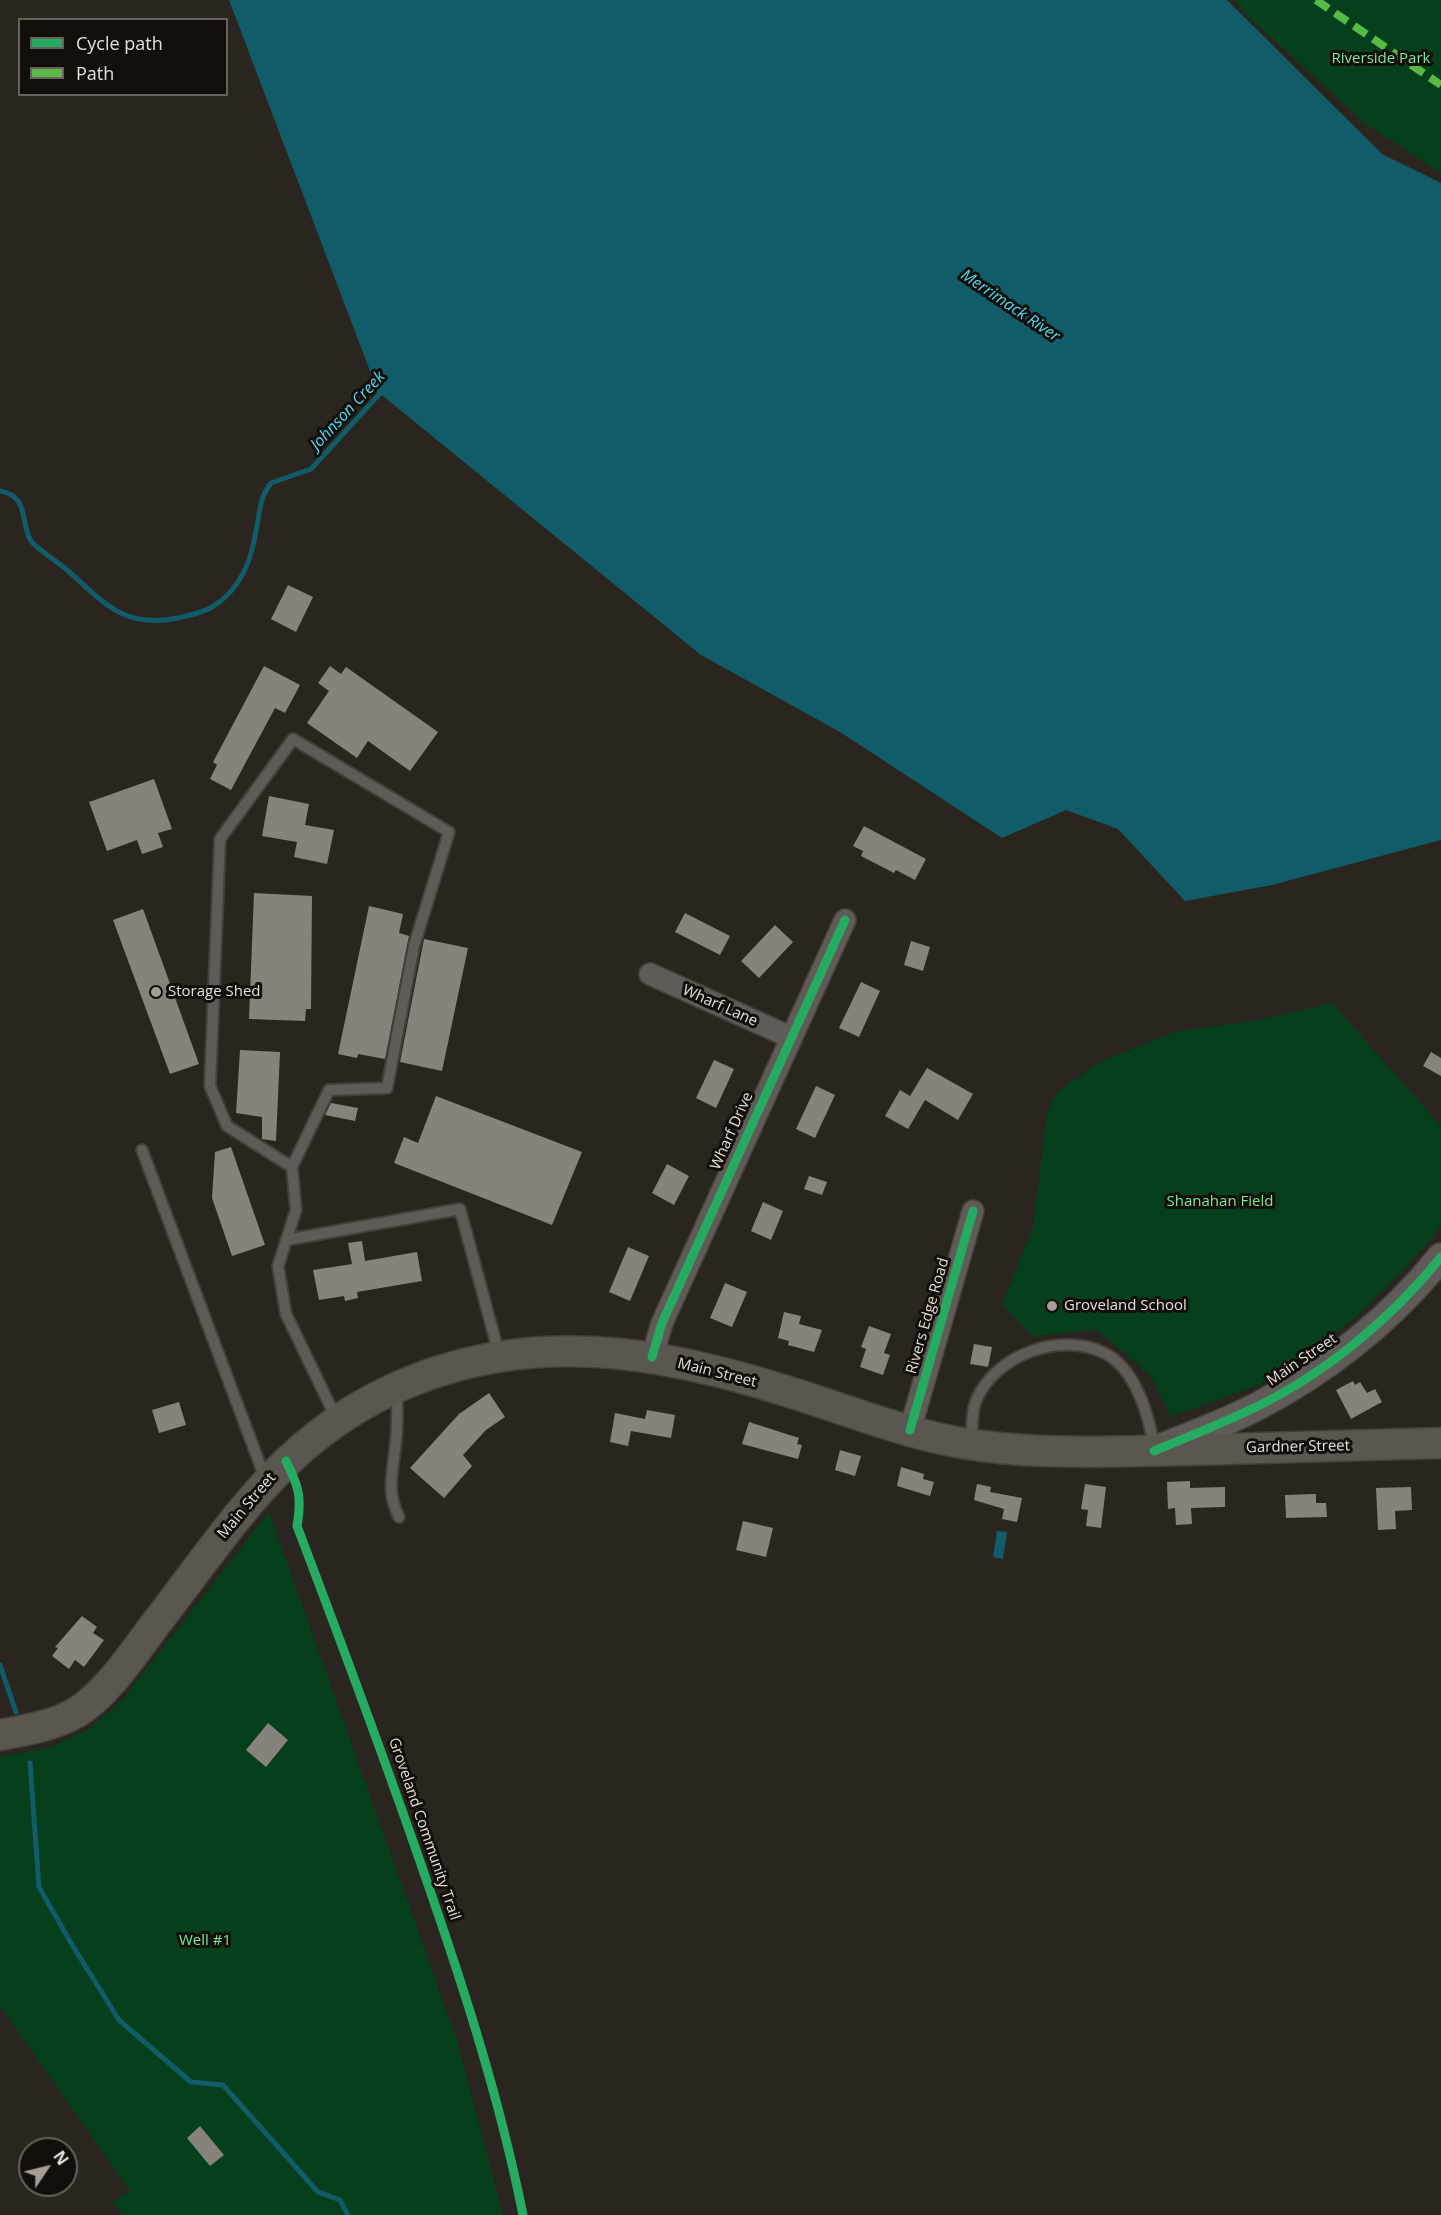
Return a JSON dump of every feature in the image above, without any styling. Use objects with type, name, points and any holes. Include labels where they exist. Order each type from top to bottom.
[{"type":"main road","name":"Main Street","points":[[0,1734],[30,1730],[65,1719],[91,1701],[125,1664],[267,1481],[292,1455],[337,1420],[424,1376],[500,1355],[550,1350],[604,1350],[652,1357],[732,1375],[910,1430],[972,1445],[1082,1452],[1154,1451]]},
{"type":"main road","name":"Gardner Street","points":[[1154,1451],[1441,1443]]},
{"type":"street","name":"Wharf Drive","points":[[652,1357],[662,1323],[845,920]]},
{"type":"street","name":"Wharf Lane","points":[[650,974],[790,1037]]},
{"type":"street","name":"Rivers Edge Road","points":[[910,1430],[973,1211]]},
{"type":"street","name":"Main Street","points":[[1154,1451],[1258,1406],[1310,1374],[1388,1315],[1441,1257]]},
{"type":"lane","points":[[292,1167],[227,1126],[210,1086],[220,839],[293,739],[449,832],[414,946],[387,1088],[329,1090],[292,1167],[296,1210],[278,1266],[286,1314],[337,1420]]},
{"type":"lane","points":[[142,1150],[267,1481]]},
{"type":"lane","points":[[286,1240],[460,1209],[500,1355]]},
{"type":"lane","points":[[972,1445],[971,1419],[976,1400],[992,1377],[1013,1359],[1035,1349],[1058,1346],[1085,1347],[1106,1353],[1127,1374],[1149,1420],[1154,1451]]},
{"type":"lane","points":[[397,1388],[396,1438],[390,1487],[393,1505],[399,1517]]},
{"type":"green space","name":"Riverside Park","points":[[1235,0],[1441,0],[1441,173],[1366,124],[1243,12]]},
{"type":"green space","name":"Shanahan Field","points":[[1332,1003],[1441,1126],[1441,1224],[1432,1238],[1354,1319],[1309,1354],[1262,1384],[1171,1417],[1151,1376],[1097,1330],[1032,1336],[1002,1304],[1033,1227],[1047,1113],[1057,1092],[1102,1061],[1177,1031],[1260,1020]]},
{"type":"green space","name":"Well #1","points":[[269,1512],[457,2040],[503,2215],[123,2215],[112,2202],[130,2191],[0,2006],[0,1757],[51,1747],[89,1729],[122,1700]]},
{"type":"water","name":"Merrimack River","points":[[229,0],[1227,0],[1382,154],[1441,183],[1441,840],[1272,885],[1185,901],[1118,829],[1066,810],[1002,838],[840,732],[701,655],[378,392]]},
{"type":"water","points":[[997,1531],[1007,1532],[1003,1559],[993,1557]]},
{"type":"building","points":[[288,585],[313,597],[296,632],[271,619]]},
{"type":"building","points":[[264,666],[300,685],[285,713],[275,708],[231,790],[210,779],[217,765],[213,762]]},
{"type":"building","points":[[330,666],[341,674],[346,667],[438,732],[410,771],[368,741],[357,758],[307,723],[329,691],[318,683]]},
{"type":"building","points":[[154,779],[172,829],[158,833],[163,847],[142,854],[137,840],[107,851],[89,802]]},
{"type":"building","points":[[269,796],[309,804],[305,825],[334,830],[327,864],[294,857],[297,842],[262,836]]},
{"type":"building","points":[[864,826],[926,859],[915,880],[896,870],[894,873],[861,856],[863,851],[853,846]]},
{"type":"building","points":[[254,893],[312,896],[311,1009],[306,1009],[305,1021],[249,1019]]},
{"type":"building","points":[[369,906],[403,914],[399,933],[409,936],[385,1059],[358,1054],[357,1058],[338,1054]]},
{"type":"building","name":"Storage Shed","points":[[143,909],[199,1064],[170,1074],[113,920]]},
{"type":"building","points":[[685,913],[730,936],[720,955],[675,932]]},
{"type":"building","points":[[775,925],[793,942],[759,978],[741,961]]},
{"type":"building","points":[[424,939],[468,948],[442,1071],[400,1062]]},
{"type":"building","points":[[911,941],[930,947],[923,971],[904,965]]},
{"type":"building","points":[[861,982],[880,991],[859,1037],[839,1028]]},
{"type":"building","points":[[240,1050],[280,1052],[276,1141],[262,1139],[262,1117],[236,1113]]},
{"type":"building","points":[[1431,1052],[1441,1058],[1441,1076],[1423,1066]]},
{"type":"building","points":[[714,1060],[734,1069],[716,1108],[696,1098]]},
{"type":"building","points":[[927,1068],[973,1094],[958,1120],[925,1100],[908,1129],[885,1116],[900,1090],[910,1096]]},
{"type":"building","points":[[816,1086],[835,1095],[815,1138],[796,1129]]},
{"type":"building","points":[[436,1096],[582,1152],[552,1225],[394,1163],[404,1137],[418,1143]]},
{"type":"building","points":[[331,1103],[358,1108],[355,1121],[325,1115]]},
{"type":"building","points":[[231,1147],[265,1245],[232,1256],[212,1198],[215,1152]]},
{"type":"building","points":[[667,1164],[689,1176],[674,1205],[652,1193]]},
{"type":"building","points":[[809,1176],[827,1182],[822,1195],[804,1189]]},
{"type":"building","points":[[763,1202],[783,1211],[771,1240],[751,1231]]},
{"type":"building","points":[[362,1241],[365,1261],[417,1252],[422,1281],[357,1292],[358,1298],[345,1301],[344,1296],[319,1300],[313,1270],[352,1264],[348,1243]]},
{"type":"building","points":[[628,1247],[649,1256],[630,1301],[609,1292]]},
{"type":"building","points":[[725,1283],[747,1292],[732,1327],[710,1318]]},
{"type":"building","points":[[784,1312],[801,1316],[799,1324],[822,1330],[814,1352],[788,1345],[789,1341],[778,1338]]},
{"type":"building","points":[[869,1326],[891,1334],[884,1353],[890,1355],[883,1375],[860,1367],[866,1349],[861,1347]]},
{"type":"building","points":[[974,1344],[992,1347],[988,1367],[970,1364]]},
{"type":"building","points":[[1353,1381],[1355,1385],[1360,1382],[1367,1393],[1375,1389],[1382,1402],[1351,1419],[1336,1390]]},
{"type":"building","points":[[489,1393],[505,1417],[486,1430],[463,1455],[472,1466],[444,1498],[410,1468],[459,1414]]},
{"type":"building","points":[[179,1402],[186,1425],[159,1433],[152,1410]]},
{"type":"building","points":[[647,1410],[675,1415],[671,1438],[631,1431],[628,1446],[610,1442],[615,1413],[645,1419]]},
{"type":"building","points":[[749,1422],[799,1438],[797,1444],[802,1445],[798,1459],[742,1444]]},
{"type":"building","points":[[840,1450],[861,1456],[855,1476],[835,1470]]},
{"type":"building","points":[[901,1467],[924,1474],[923,1479],[934,1482],[930,1496],[897,1486]]},
{"type":"building","points":[[1190,1481],[1190,1488],[1225,1487],[1225,1507],[1191,1508],[1192,1524],[1176,1525],[1175,1508],[1168,1509],[1167,1482]]},
{"type":"building","points":[[977,1484],[991,1487],[990,1492],[1022,1498],[1017,1522],[1002,1519],[1004,1509],[974,1500]]},
{"type":"building","points":[[1085,1484],[1106,1487],[1101,1528],[1086,1526],[1088,1510],[1081,1509]]},
{"type":"building","points":[[1411,1487],[1412,1510],[1395,1511],[1396,1529],[1378,1530],[1376,1488]]},
{"type":"building","points":[[1316,1494],[1316,1503],[1326,1503],[1327,1517],[1286,1518],[1285,1495]]},
{"type":"building","points":[[743,1521],[773,1528],[766,1557],[736,1550]]},
{"type":"building","points":[[82,1616],[97,1627],[93,1633],[104,1640],[84,1667],[75,1660],[69,1669],[52,1656],[58,1648],[55,1647]]},
{"type":"building","points":[[268,1723],[288,1740],[266,1767],[246,1750]]},
{"type":"building","points":[[200,2126],[224,2155],[210,2166],[187,2138]]},
{"type":"waterway","name":"Johnson Creek","points":[[0,491],[9,494],[20,505],[31,541],[104,603],[129,616],[143,620],[191,615],[212,607],[231,592],[238,583],[252,550],[261,504],[271,483],[311,469],[384,389]]},
{"type":"waterway","points":[[0,1665],[16,1712]]},
{"type":"waterway","points":[[30,1763],[39,1887],[119,2020],[191,2082],[223,2085],[318,2192],[340,2200],[348,2215]]},
{"type":"marked path","points":[[1316,0],[1441,85]]},
{"type":"cycle path","points":[[652,1357],[662,1323],[845,920]]},
{"type":"cycle path","points":[[910,1430],[973,1211]]},
{"type":"cycle path","points":[[1154,1451],[1256,1407],[1308,1378],[1379,1322],[1422,1280],[1441,1257]]},
{"type":"cycle path","name":"Groveland Community Trail","points":[[286,1461],[298,1492],[297,1526],[387,1769],[462,1985],[502,2122],[523,2215]]},
{"type":"place","name":"Storage Shed","points":[[156,992]]},
{"type":"place","name":"Groveland School","points":[[1052,1306]]}]
